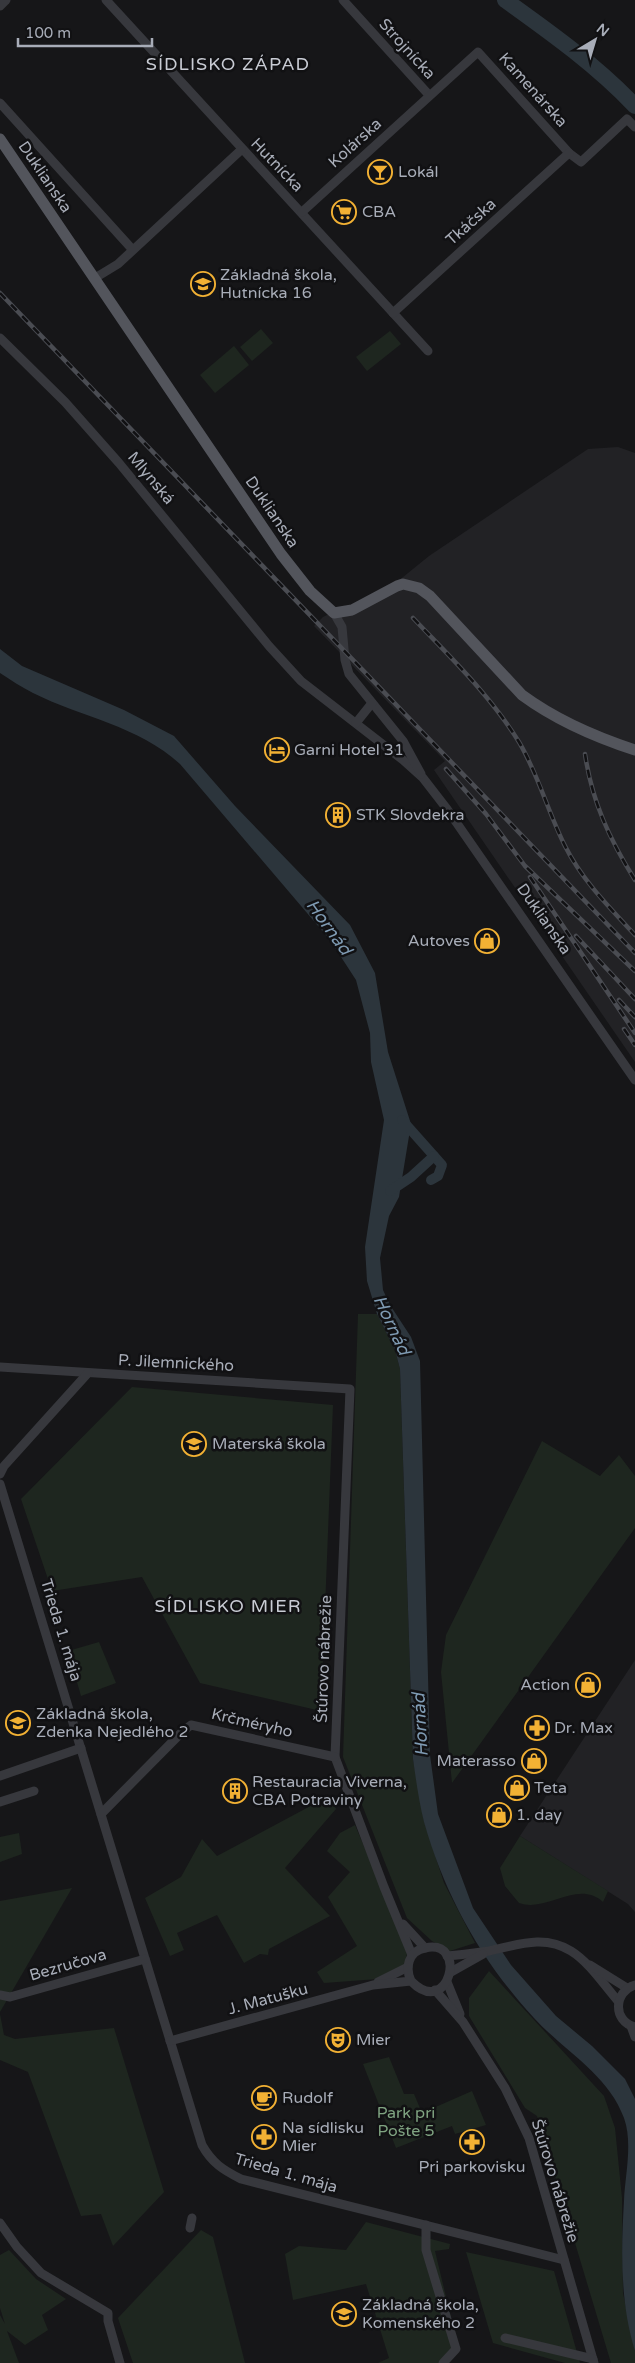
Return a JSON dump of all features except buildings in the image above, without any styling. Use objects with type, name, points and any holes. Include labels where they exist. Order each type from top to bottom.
[{"type":"main road","name":"Duklianska","points":[[0,139],[281,554],[310,591],[334,614]]},
{"type":"main road","points":[[334,614],[352,610],[403,584],[419,588],[437,603],[522,695],[555,716],[610,742],[635,750]]},
{"type":"street","points":[[0,6],[6,0]]},
{"type":"street","name":"Strojnícka","points":[[343,0],[429,95]]},
{"type":"street","name":"Hutnícka","points":[[109,1],[241,150],[255,161],[428,351]]},
{"type":"street","name":"Kamenárska","points":[[429,95],[478,52],[569,153]]},
{"type":"street","name":"Kolárska","points":[[302,212],[429,95]]},
{"type":"street","name":"Duklianska","points":[[0,103],[132,249]]},
{"type":"street","points":[[569,153],[580,162],[628,119],[635,126]]},
{"type":"street","points":[[95,278],[118,264],[241,150]]},
{"type":"street","name":"Tkáčska","points":[[393,313],[569,153]]},
{"type":"street","name":"Mlynská","points":[[0,338],[65,402],[119,463],[269,646],[301,681],[423,778]]},
{"type":"street","points":[[334,614],[342,627],[348,671],[409,750],[423,778]]},
{"type":"street","points":[[356,723],[372,703]]},
{"type":"street","name":"Duklianska","points":[[423,778],[448,808],[635,1080]]},
{"type":"street","name":"P. Jilemnického","points":[[0,1367],[350,1389]]},
{"type":"street","points":[[0,1474],[4,1466],[88,1373]]},
{"type":"street","name":"Štúrovo nábrežie","points":[[350,1389],[335,1757],[384,1887],[398,1918]]},
{"type":"street","name":"Trieda 1. mája","points":[[0,1484],[202,2145],[209,2158],[223,2170],[241,2179],[564,2260]]},
{"type":"street","name":"Krčméryho","points":[[101,1814],[185,1728],[191,1725],[335,1757]]},
{"type":"street","points":[[0,1776],[81,1748]]},
{"type":"street","points":[[0,1802],[34,1791]]},
{"type":"street","points":[[398,1918],[425,1948]]},
{"type":"street","points":[[398,1918],[412,1955],[408,1967],[412,1982]]},
{"type":"street","points":[[373,1985],[412,1982],[422,1989],[435,1990],[447,1982],[451,1972],[467,1958],[511,1945],[537,1941],[555,1943],[571,1951],[582,1960],[618,2001],[620,2016],[633,2026],[635,2037]]},
{"type":"street","points":[[412,1955],[425,1948],[437,1949],[447,1956],[467,1958]]},
{"type":"street","points":[[447,1956],[451,1972]]},
{"type":"street","name":"Bezručova","points":[[0,1995],[10,1997],[145,1959]]},
{"type":"street","points":[[582,1960],[631,1987],[618,2001]]},
{"type":"street","points":[[373,1985],[408,1967]]},
{"type":"street","points":[[447,1982],[463,2022]]},
{"type":"street","name":"J. Matušku","points":[[170,2041],[373,1985]]},
{"type":"street","points":[[435,1990],[463,2022]]},
{"type":"street","name":"Štúrovo nábrežie","points":[[463,2022],[508,2093],[528,2138],[594,2361]]},
{"type":"street","points":[[190,2228],[192,2218]]},
{"type":"street","points":[[0,2222],[17,2247],[41,2273],[108,2313],[108,2322],[120,2363]]},
{"type":"street","points":[[426,2225],[426,2250],[456,2349],[443,2363]]},
{"type":"street","name":"Štúrovo nábrežie","points":[[505,2338],[594,2361]]},
{"type":"shaded area","points":[[618,447],[635,453],[635,1062],[434,770],[445,761],[314,626],[323,617],[335,611],[353,607],[392,586],[429,556],[588,449]]},
{"type":"shaded area","points":[[635,1660],[635,1912],[628,1904],[520,1836]]},
{"type":"green space","points":[[261,329],[273,343],[252,361],[240,347]]},
{"type":"green space","points":[[390,331],[401,344],[367,371],[356,357]]},
{"type":"green space","points":[[234,346],[249,365],[215,393],[200,375]]},
{"type":"green space","points":[[358,1314],[377,1314],[395,1350],[400,1369],[413,1759],[424,1821],[444,1883],[475,1943],[450,1951],[432,1941],[407,1918],[343,1757]]},
{"type":"green space","points":[[132,1387],[333,1405],[321,1711],[200,1683],[142,1577],[52,1591],[21,1499]]},
{"type":"green space","points":[[542,1441],[600,1476],[619,1455],[635,1476],[635,1528],[452,1783],[441,1672],[446,1635]]},
{"type":"green space","points":[[99,1642],[116,1683],[81,1696],[68,1651]]},
{"type":"green space","points":[[331,1795],[336,1809],[285,1868],[330,1916],[269,1949],[268,1955],[260,1954],[244,1963],[217,1915],[177,1933],[184,1950],[170,1956],[145,1898],[181,1877],[202,1839],[217,1856]]},
{"type":"green space","points":[[355,1825],[396,1922],[407,1954],[404,1966],[378,1979],[324,1983],[317,1972],[357,1946],[328,1897],[350,1872],[327,1851],[340,1833]]},
{"type":"green space","points":[[19,1833],[22,1854],[0,1862],[0,1837]]},
{"type":"green space","points":[[520,1836],[608,1891],[603,1902],[593,1896],[583,1894],[541,1904],[519,1903],[505,1886],[500,1868]]},
{"type":"green space","points":[[72,1888],[0,2012],[0,1901]]},
{"type":"green space","points":[[489,1971],[604,2096],[615,2128],[622,2198],[623,2293],[635,2351],[635,2363],[611,2363],[537,2116],[525,2108],[469,2016],[469,1998]]},
{"type":"green space","points":[[0,2014],[4,2035],[15,2039],[114,2028],[164,2192],[113,2246],[101,2214],[81,2216],[28,2072],[0,2060]]},
{"type":"green space","name":"Park pri Pošte 5","points":[[389,2057],[404,2094],[414,2094],[422,2113],[472,2091],[486,2125],[455,2134],[452,2126],[396,2148],[363,2064]]},
{"type":"green space","points":[[366,2222],[450,2244],[449,2249],[435,2251],[458,2347],[444,2363],[378,2363],[389,2358],[366,2284],[293,2300],[285,2254],[299,2246],[346,2250]]},
{"type":"green space","points":[[201,2230],[213,2237],[245,2363],[133,2363],[118,2318]]},
{"type":"green space","points":[[9,2250],[36,2279],[66,2299],[42,2315],[48,2330],[25,2345],[7,2331],[19,2363],[0,2363],[0,2315],[5,2324],[0,2308],[0,2255]]},
{"type":"green space","points":[[466,2252],[554,2271],[580,2363],[565,2363],[493,2343]]},
{"type":"water","name":"Hornád","points":[[0,649],[22,666],[124,710],[174,736],[235,806],[350,925],[375,973],[388,1052],[411,1124],[399,1197],[389,1216],[380,1258],[383,1290],[390,1305],[411,1337],[420,1361],[430,1755],[438,1814],[473,1908],[511,1965],[556,2016],[592,2046],[625,2079],[635,2099],[635,2351],[624,2295],[622,2258],[628,2159],[628,2138],[624,2118],[617,2102],[607,2088],[534,2018],[515,1997],[482,1951],[454,1902],[424,1822],[413,1759],[400,1369],[395,1350],[377,1314],[367,1281],[365,1247],[384,1120],[371,1062],[370,1033],[356,980],[330,940],[180,764],[164,751],[128,731],[51,701],[12,681],[0,673]]},
{"type":"waterway","points":[[505,0],[589,63],[635,106]]},
{"type":"waterway","points":[[402,1120],[442,1165],[438,1176],[431,1180]]},
{"type":"waterway","points":[[390,1191],[411,1177],[434,1156]]},
{"type":"railway","points":[[0,293],[635,953]]},
{"type":"railway","points":[[413,618],[469,677],[508,725],[526,754],[559,833],[579,870],[635,935]]},
{"type":"railway","points":[[585,754],[592,788],[603,820],[635,880]]},
{"type":"railway","points":[[446,769],[486,814],[525,866],[635,971]]},
{"type":"railway","points":[[530,877],[635,1033]]},
{"type":"railway","points":[[576,936],[635,999]]},
{"type":"railway","points":[[619,1000],[635,1017]]},
{"type":"railway","points":[[624,1029],[635,1045]]},
{"type":"place","name":"Lokál","points":[[380,172]]},
{"type":"place","name":"CBA","points":[[344,212]]},
{"type":"place","name":"Základná škola, Hutnícka 16","points":[[203,284]]},
{"type":"place","name":"Garni Hotel 31","points":[[277,750]]},
{"type":"place","name":"STK Slovdekra","points":[[338,815]]},
{"type":"place","name":"Autoves","points":[[487,941]]},
{"type":"place","name":"Materská škola","points":[[194,1444]]},
{"type":"place","name":"Action","points":[[588,1685]]},
{"type":"place","name":"Základná škola, Zdenka Nejedlého 2","points":[[18,1723]]},
{"type":"place","name":"Dr. Max","points":[[537,1728]]},
{"type":"place","name":"Materasso","points":[[534,1761]]},
{"type":"place","name":"Teta","points":[[517,1788]]},
{"type":"place","name":"Restauracia Viverna, CBA Potraviny","points":[[235,1791]]},
{"type":"place","name":"1. day","points":[[499,1815]]},
{"type":"place","name":"Mier","points":[[338,2040]]},
{"type":"place","name":"Rudolf","points":[[264,2098]]},
{"type":"place","name":"Na sídlisku Mier","points":[[264,2137]]},
{"type":"place","name":"Pri parkovisku","points":[[472,2142]]},
{"type":"place","name":"Základná škola, Komenského 2","points":[[344,2314]]},
{"type":"district","name":"SÍDLISKO ZÁPAD","points":[[228,64]]},
{"type":"district","name":"SÍDLISKO MIER","points":[[228,1606]]}]
